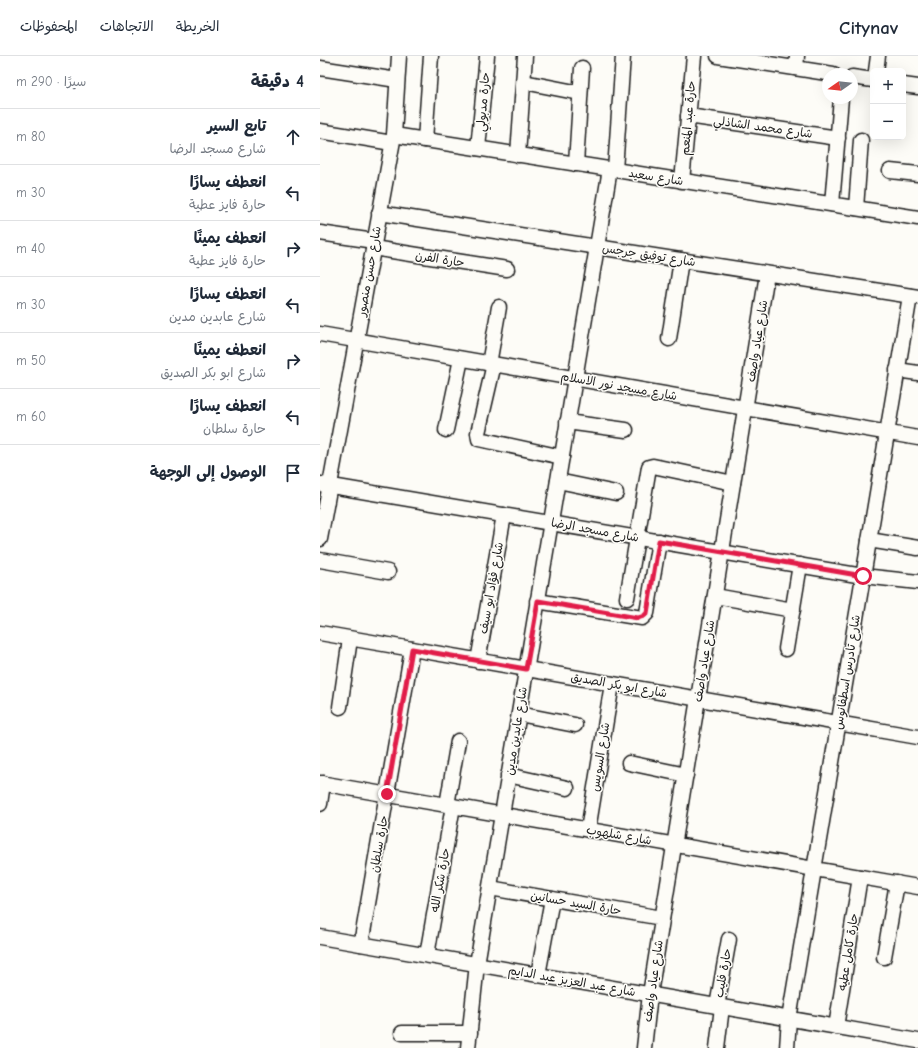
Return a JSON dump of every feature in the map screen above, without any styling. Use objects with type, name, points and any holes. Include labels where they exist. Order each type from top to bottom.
[{"type":"street","name":"شارع حسن منصور","points":[[320,539],[324,485],[356,340],[393,139],[399,56]]},
{"type":"street","points":[[425,140],[431,56]]},
{"type":"street","name":"حارة مدبولي","points":[[478,148],[487,56]]},
{"type":"street","points":[[518,155],[525,56]]},
{"type":"street","name":"شارع عابدين مدين","points":[[468,1048],[477,964],[596,247],[612,170],[623,56]]},
{"type":"street","name":"حارة عبد المنعم","points":[[682,181],[694,56]]},
{"type":"street","points":[[718,56],[797,62],[822,70]]},
{"type":"street","points":[[876,68],[878,56]]},
{"type":"street","points":[[320,68],[397,80]]},
{"type":"street","points":[[576,164],[582,68]]},
{"type":"street","points":[[858,78],[870,80]]},
{"type":"street","points":[[524,82],[580,93]]},
{"type":"street","points":[[906,85],[918,87]]},
{"type":"street","points":[[832,204],[841,104]]},
{"type":"street","name":"شارع محمد الشاذلي","points":[[688,116],[838,138]]},
{"type":"street","name":"شارع سعيد","points":[[320,131],[393,139],[425,140],[918,218]]},
{"type":"street","points":[[856,208],[861,140]]},
{"type":"street","points":[[890,171],[918,174]]},
{"type":"street","name":"شارع توفيق جرجس","points":[[379,212],[914,297]]},
{"type":"street","name":"حارة الفرن","points":[[320,233],[374,245],[507,269]]},
{"type":"street","points":[[670,339],[681,260]]},
{"type":"street","name":"شارع عياد واصف","points":[[644,1048],[650,994],[662,918],[768,274]]},
{"type":"street","name":"شارع تادرس اسطفانوس","points":[[787,1048],[789,1018],[887,433],[898,370],[914,297]]},
{"type":"street","points":[[499,307],[492,364],[478,433],[479,439],[562,457]]},
{"type":"street","name":"شارع مسجد نور الاسلام","points":[[320,334],[918,438]]},
{"type":"street","points":[[446,430],[461,359]]},
{"type":"street","points":[[898,370],[918,373]]},
{"type":"street","points":[[567,422],[626,430]]},
{"type":"street","points":[[627,598],[648,471],[651,466],[733,483]]},
{"type":"street","points":[[558,481],[616,493]]},
{"type":"street","name":"شارع مسجد الرضا","points":[[324,485],[863,576],[918,582]]},
{"type":"street","name":"شارع فؤاد ابو سيف","points":[[478,661],[504,515]]},
{"type":"street","points":[[869,540],[918,548]]},
{"type":"street","points":[[538,601],[642,618],[647,613],[659,541]]},
{"type":"street","points":[[320,560],[388,572]]},
{"type":"street","points":[[786,649],[800,565]]},
{"type":"street","points":[[715,596],[793,610]]},
{"type":"street","name":"شارع ابو بكر الصديق","points":[[320,633],[918,738]]},
{"type":"street","points":[[340,707],[350,638]]},
{"type":"street","name":"حارة سلطان","points":[[361,944],[412,649]]},
{"type":"street","name":"شارع السويس","points":[[588,830],[612,684]]},
{"type":"street","points":[[519,714],[575,725]]},
{"type":"street","name":"حارة شكر الله","points":[[427,955],[450,805],[458,741]]},
{"type":"street","points":[[629,763],[686,775]]},
{"type":"street","points":[[508,775],[567,788]]},
{"type":"street","points":[[320,804],[321,783]]},
{"type":"street","name":"شارع شلهوب","points":[[321,783],[918,887]]},
{"type":"street","name":"حارة كامل عطيه","points":[[836,1027],[860,877]]},
{"type":"street","points":[[884,957],[897,884]]},
{"type":"street","name":"حارة السيد حسانين","points":[[490,888],[662,918]]},
{"type":"street","points":[[538,975],[552,899]]},
{"type":"street","name":"شارع عبد العزيز عبد الدايم","points":[[320,936],[918,1041]]},
{"type":"street","name":"حارة فليب","points":[[717,1048],[719,1006],[729,939]]},
{"type":"street","points":[[402,1032],[423,1027],[470,1033]]},
{"type":"route","points":[[387,794],[412,649],[526,669],[538,601],[638,618],[642,618],[646,615],[659,541],[863,576]]}]
